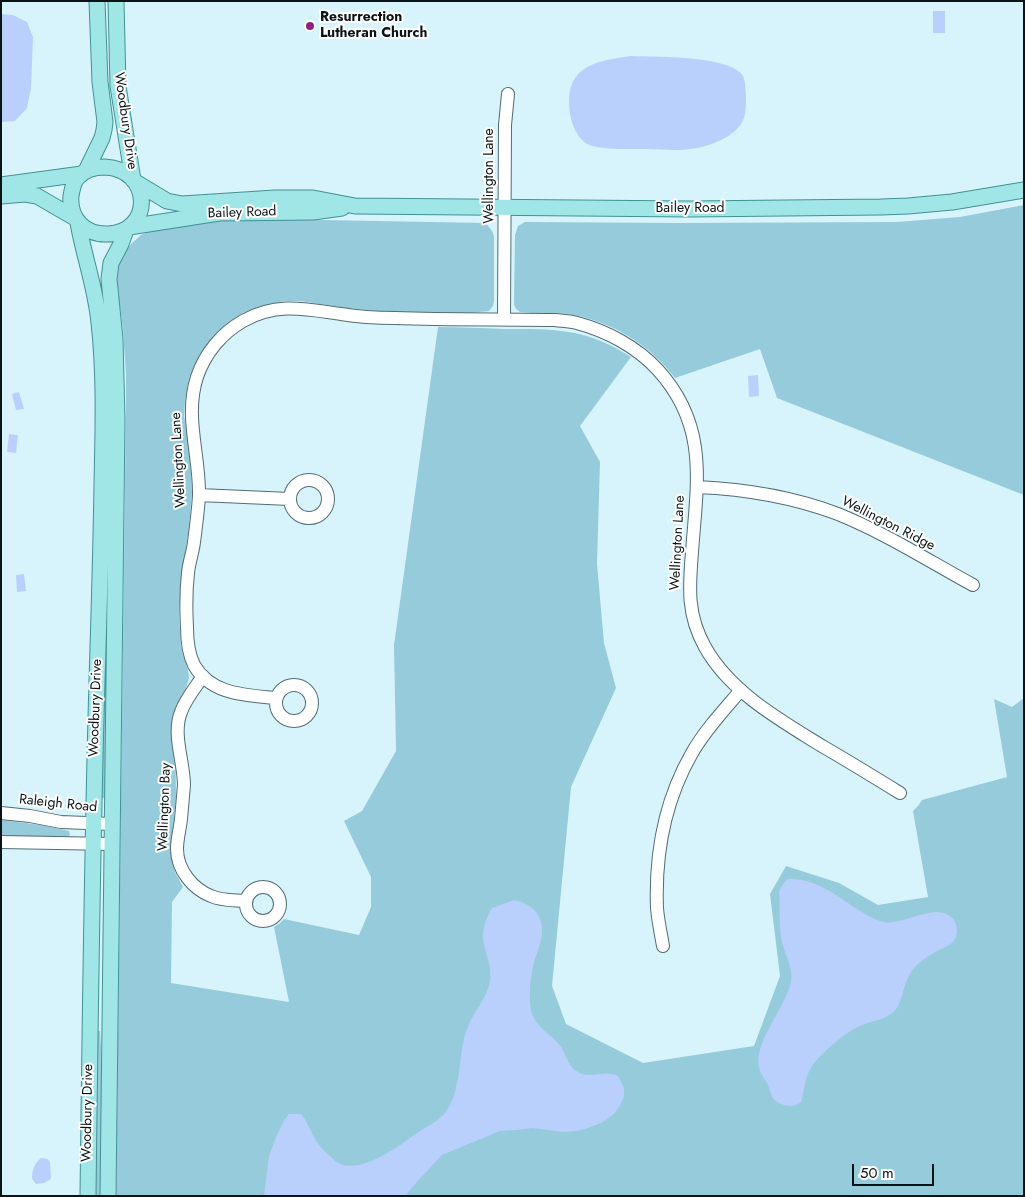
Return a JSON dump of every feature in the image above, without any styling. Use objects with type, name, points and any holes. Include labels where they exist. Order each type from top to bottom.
[{"type":"main road","name":"Woodbury Drive","points":[[84,172],[102,138],[105,122],[100,82],[97,1]]},
{"type":"main road","name":"Woodbury Drive","points":[[116,1],[118,86],[135,182]]},
{"type":"main road","points":[[1,185],[84,172],[95,168],[110,167],[120,170],[135,182],[140,190],[141,204],[136,220],[128,229],[111,234],[101,234],[83,227],[77,220],[71,206],[72,189],[74,182],[84,172]]},
{"type":"main road","name":"Bailey Road","points":[[135,182],[164,200],[176,204],[275,198],[313,198],[355,206]]},
{"type":"main road","name":"Bailey Road","points":[[128,229],[219,213],[313,212],[355,206],[690,209],[881,207],[952,202],[1024,190]]},
{"type":"main road","points":[[1,196],[24,194],[37,196],[77,220]]},
{"type":"main road","name":"Woodbury Drive","points":[[77,220],[98,310],[103,390],[100,584],[92,843],[88,1196]]},
{"type":"main road","name":"Woodbury Drive","points":[[108,1196],[117,394],[115,333],[109,279],[111,263],[128,229]]},
{"type":"street","name":"Wellington Lane","points":[[504,319],[505,125],[508,94]]},
{"type":"street","name":"Wellington Lane","points":[[276,698],[229,692],[210,683],[194,665],[188,648],[186,613],[188,571],[194,543],[199,495],[198,466],[191,410],[193,392],[198,376],[205,358],[217,342],[229,329],[244,320],[275,310],[291,308],[386,318],[555,320],[576,323],[601,331],[636,350],[651,362],[673,389],[687,417],[696,450],[698,470],[689,586],[693,616],[701,638],[712,658],[719,668],[741,690],[799,731],[900,793]]},
{"type":"street","name":"Wellington Ridge","points":[[697,487],[742,490],[777,496],[831,512],[878,533],[973,585]]},
{"type":"street","points":[[199,495],[290,499]]},
{"type":"street","name":"Wellington Bay","points":[[203,676],[181,712],[178,723],[184,781],[178,838],[178,859],[190,881],[200,890],[218,898],[245,901]]},
{"type":"street","points":[[663,946],[657,910],[659,855],[662,832],[671,800],[692,752],[741,690]]},
{"type":"street","name":"Raleigh Road","points":[[1,813],[61,822],[112,824]]},
{"type":"street","points":[[1,842],[112,844]]},
{"type":"shaded area","points":[[933,11],[945,11],[945,33],[933,33]]},
{"type":"shaded area","points":[[1,14],[13,15],[27,22],[33,37],[31,88],[27,108],[15,121],[1,122]]},
{"type":"shaded area","points":[[630,56],[673,57],[708,61],[724,64],[736,69],[745,81],[746,109],[741,124],[722,140],[691,149],[609,148],[589,145],[581,139],[570,116],[569,99],[575,78],[589,66],[598,62]]},
{"type":"shaded area","points":[[1024,205],[1024,495],[777,398],[760,349],[675,378],[641,344],[613,328],[583,317],[567,314],[520,312],[514,305],[515,235],[518,226],[525,222],[897,222],[960,217]]},
{"type":"shaded area","points":[[268,219],[486,223],[494,236],[494,301],[489,311],[471,313],[386,312],[300,301],[269,304],[243,313],[227,324],[210,340],[198,357],[189,378],[184,416],[189,444],[192,493],[181,581],[179,615],[181,646],[189,678],[175,710],[176,798],[171,850],[175,872],[183,887],[172,902],[171,983],[289,1002],[274,927],[284,919],[359,935],[371,907],[371,877],[344,821],[362,811],[396,751],[394,645],[438,327],[539,329],[584,335],[615,347],[631,357],[580,426],[600,462],[597,564],[604,643],[616,688],[571,787],[552,986],[566,1024],[643,1063],[754,1046],[780,976],[770,894],[786,866],[839,883],[878,905],[928,897],[913,811],[922,800],[1007,777],[994,699],[1012,707],[1024,698],[1024,1196],[116,1196],[126,407],[126,374],[123,329],[116,282],[117,267],[121,257],[131,244],[141,235],[152,230],[187,221]]},
{"type":"shaded area","points":[[758,375],[759,396],[749,397],[748,376]]},
{"type":"shaded area","points":[[19,392],[24,409],[16,410],[12,394]]},
{"type":"shaded area","points":[[9,434],[18,435],[16,453],[7,452]]},
{"type":"shaded area","points":[[24,574],[26,591],[17,592],[16,575]]},
{"type":"shaded area","points":[[103,680],[108,680],[106,783],[105,798],[100,798]]},
{"type":"shaded area","points":[[1,820],[69,831],[70,835],[67,837],[1,836]]},
{"type":"shaded area","points":[[788,879],[807,881],[825,888],[866,915],[880,921],[900,921],[935,912],[950,916],[955,922],[957,929],[955,940],[952,943],[929,956],[914,968],[906,981],[898,1006],[892,1013],[884,1018],[856,1028],[835,1042],[816,1060],[810,1069],[801,1102],[791,1106],[779,1103],[773,1097],[760,1072],[758,1058],[765,1036],[788,992],[791,982],[790,965],[780,931],[779,891]]},
{"type":"shaded area","points":[[514,900],[531,907],[539,916],[542,927],[531,978],[530,999],[533,1016],[541,1028],[559,1044],[569,1063],[578,1072],[588,1075],[613,1074],[618,1076],[624,1088],[624,1096],[614,1114],[601,1123],[577,1131],[563,1132],[533,1128],[500,1131],[442,1155],[405,1196],[264,1196],[269,1156],[276,1137],[289,1114],[302,1115],[320,1146],[336,1162],[347,1166],[368,1162],[390,1151],[435,1122],[446,1112],[456,1088],[467,1029],[486,994],[490,981],[490,969],[483,939],[485,923],[492,908]]},
{"type":"shaded area","points":[[96,1031],[100,1031],[103,1084],[101,1196],[94,1196]]},
{"type":"shaded area","points":[[41,1158],[48,1159],[50,1162],[51,1179],[44,1183],[36,1184],[32,1179],[32,1173],[35,1165]]},
{"type":"place","name":"Resurrection Lutheran Church","points":[[310,26]]}]
